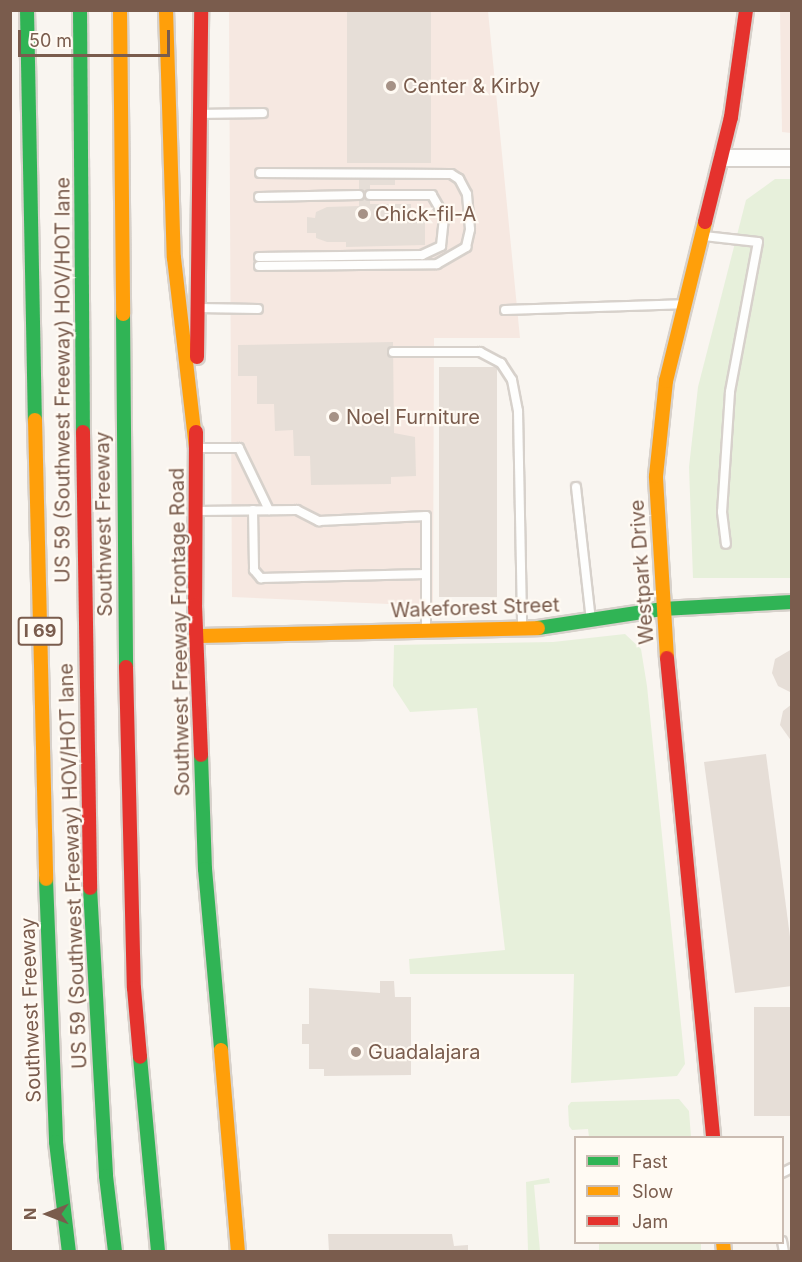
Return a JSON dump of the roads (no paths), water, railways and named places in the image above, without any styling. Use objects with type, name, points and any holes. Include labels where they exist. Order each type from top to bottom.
[{"type":"main road","name":"Southwest Freeway","points":[[27,10],[44,817],[56,1142],[69,1251]]},
{"type":"main road","name":"US 59 (Southwest Freeway) HOV/HOT lane","points":[[80,10],[86,815],[106,1176],[115,1251]]},
{"type":"main road","name":"Southwest Freeway","points":[[120,10],[126,731],[134,988],[158,1251]]},
{"type":"main road","points":[[166,10],[174,258],[196,448]]},
{"type":"main road","name":"Southwest Freeway Frontage Road","points":[[201,10],[195,511],[196,636],[215,1015],[238,1251]]},
{"type":"main road","name":"Westpark Drive","points":[[713,1136],[662,609],[656,533],[658,446],[666,381],[682,304],[722,158],[746,10]]},
{"type":"main road","name":"Wakeforest Street","points":[[196,636],[522,628],[662,609],[792,602]]},
{"type":"street","points":[[722,158],[792,158]]},
{"type":"lane","points":[[200,114],[263,113]]},
{"type":"lane","points":[[260,173],[443,172],[464,185],[470,230],[466,247],[437,264],[258,262],[422,255],[441,246],[444,216],[432,195],[370,195]]},
{"type":"lane","points":[[259,197],[359,195]]},
{"type":"lane","points":[[701,236],[758,242],[730,392],[722,512],[726,544]]},
{"type":"lane","points":[[505,310],[682,304]]},
{"type":"lane","points":[[197,308],[258,309]]},
{"type":"lane","points":[[393,352],[480,352],[501,363],[512,380],[518,411],[522,628]]},
{"type":"lane","points":[[196,448],[239,448],[269,510]]},
{"type":"lane","points":[[576,488],[591,620]]},
{"type":"lane","points":[[253,510],[254,570],[261,578],[426,574]]},
{"type":"lane","points":[[195,511],[297,510],[319,521],[426,516],[426,630]]},
{"type":"place","name":"Center & Kirby","points":[[391,86]]},
{"type":"place","name":"Chick-fil-A","points":[[363,214]]},
{"type":"place","name":"Noel Furniture","points":[[334,417]]},
{"type":"place","name":"Guadalajara","points":[[356,1052]]}]
